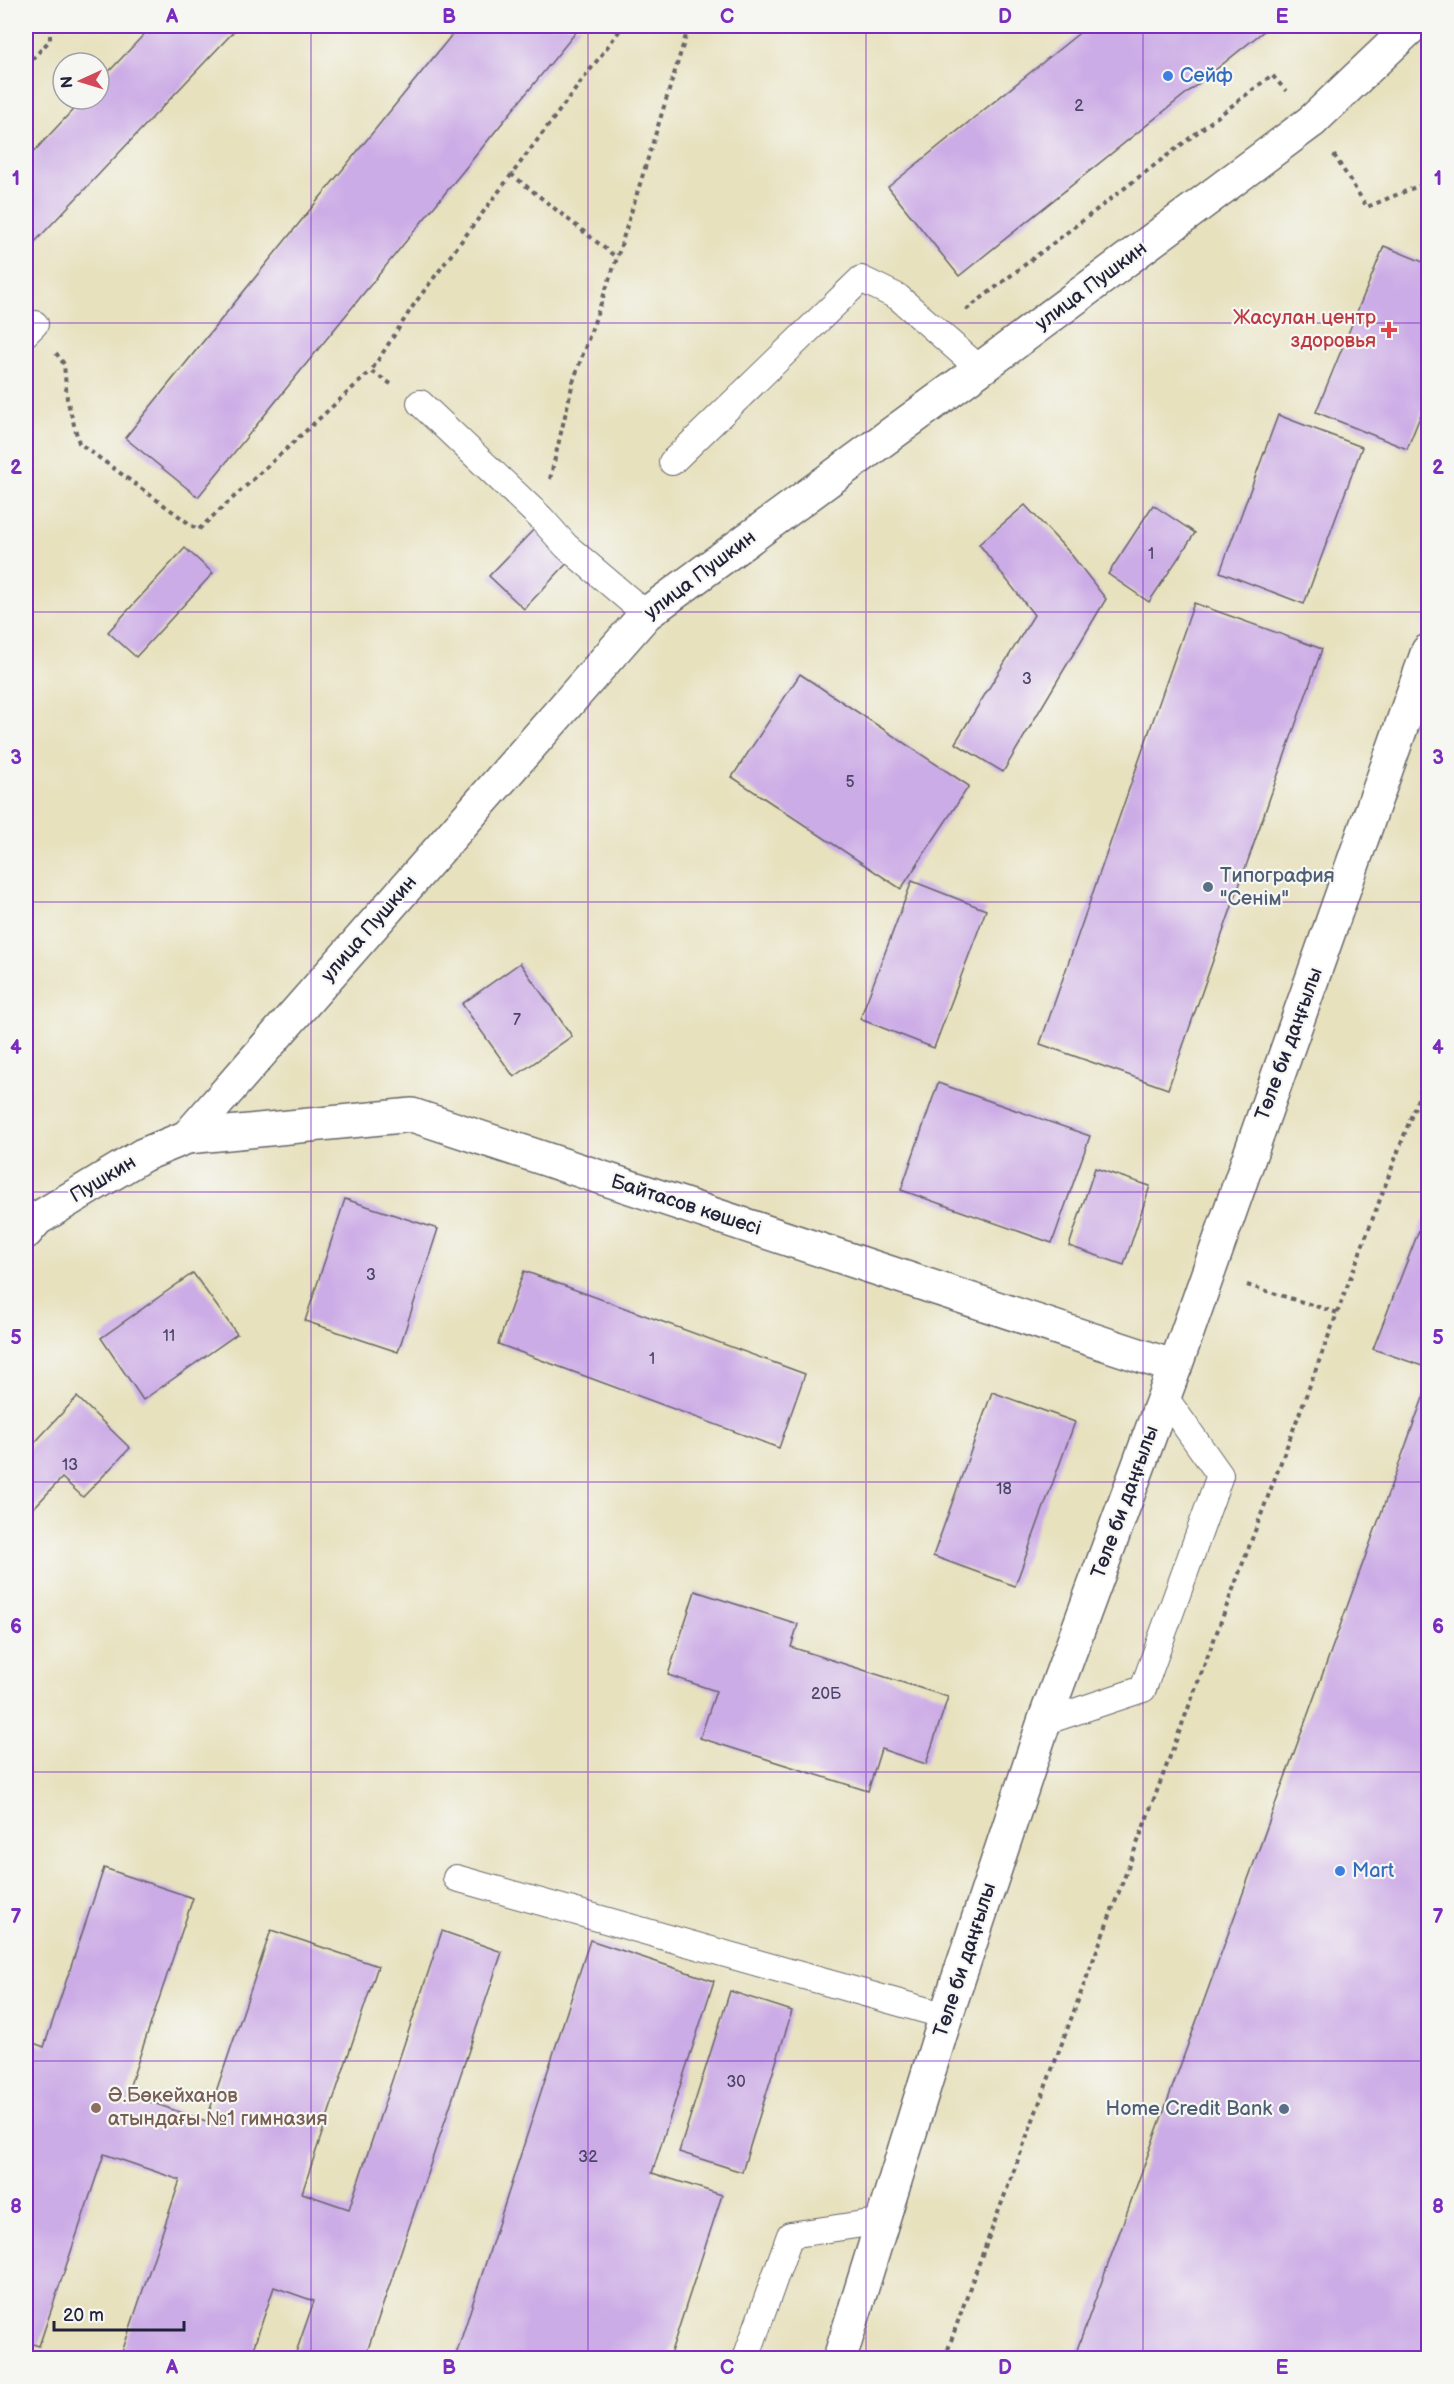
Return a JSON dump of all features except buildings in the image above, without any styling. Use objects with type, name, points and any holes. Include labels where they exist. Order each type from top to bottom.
[{"type":"street","name":"улица Пушкин","points":[[187,1137],[646,614],[980,369],[1312,121],[1412,26]]},
{"type":"street","name":"Төле би даңғылы","points":[[840,2358],[946,2016],[1044,1722],[1208,1273],[1419,711],[1428,651]]},
{"type":"street","name":"Байтасов көшесі","points":[[187,1137],[412,1115],[1169,1382]]},
{"type":"street","name":"Пушкин","points":[[29,1220],[143,1155],[187,1137]]},
{"type":"lane","points":[[672,462],[861,279],[898,297],[980,369]]},
{"type":"lane","points":[[420,403],[541,518],[566,546],[646,614]]},
{"type":"lane","points":[[1044,1722],[1143,1689],[1220,1475],[1169,1382]]},
{"type":"lane","points":[[456,1878],[946,2016]]},
{"type":"lane","points":[[746,2358],[790,2235],[883,2221]]},
{"type":"path","points":[[26,66],[50,40],[50,26]]},
{"type":"path","points":[[30,328],[64,364],[67,399],[79,443],[198,530],[371,371],[415,303],[623,26]]},
{"type":"path","points":[[541,518],[573,382],[616,258],[689,26]]},
{"type":"path","points":[[511,174],[616,258]]},
{"type":"path","points":[[371,371],[420,403]]},
{"type":"path","points":[[945,2358],[978,2264],[1428,1072]]},
{"type":"path","points":[[1208,1273],[1338,1313]]},
{"type":"place","name":"Сейф","points":[[1168,76]]},
{"type":"place","name":"Жасулан центр здоровья","points":[[1389,330]]},
{"type":"place","name":"Типография \"Сенім\"","points":[[1208,887]]},
{"type":"place","name":"Mart","points":[[1340,1871]]},
{"type":"place","name":"Ә.Бөкейханов атындағы №1 гимназия","points":[[96,2108]]},
{"type":"place","name":"Home Credit Bank","points":[[1284,2109]]}]
